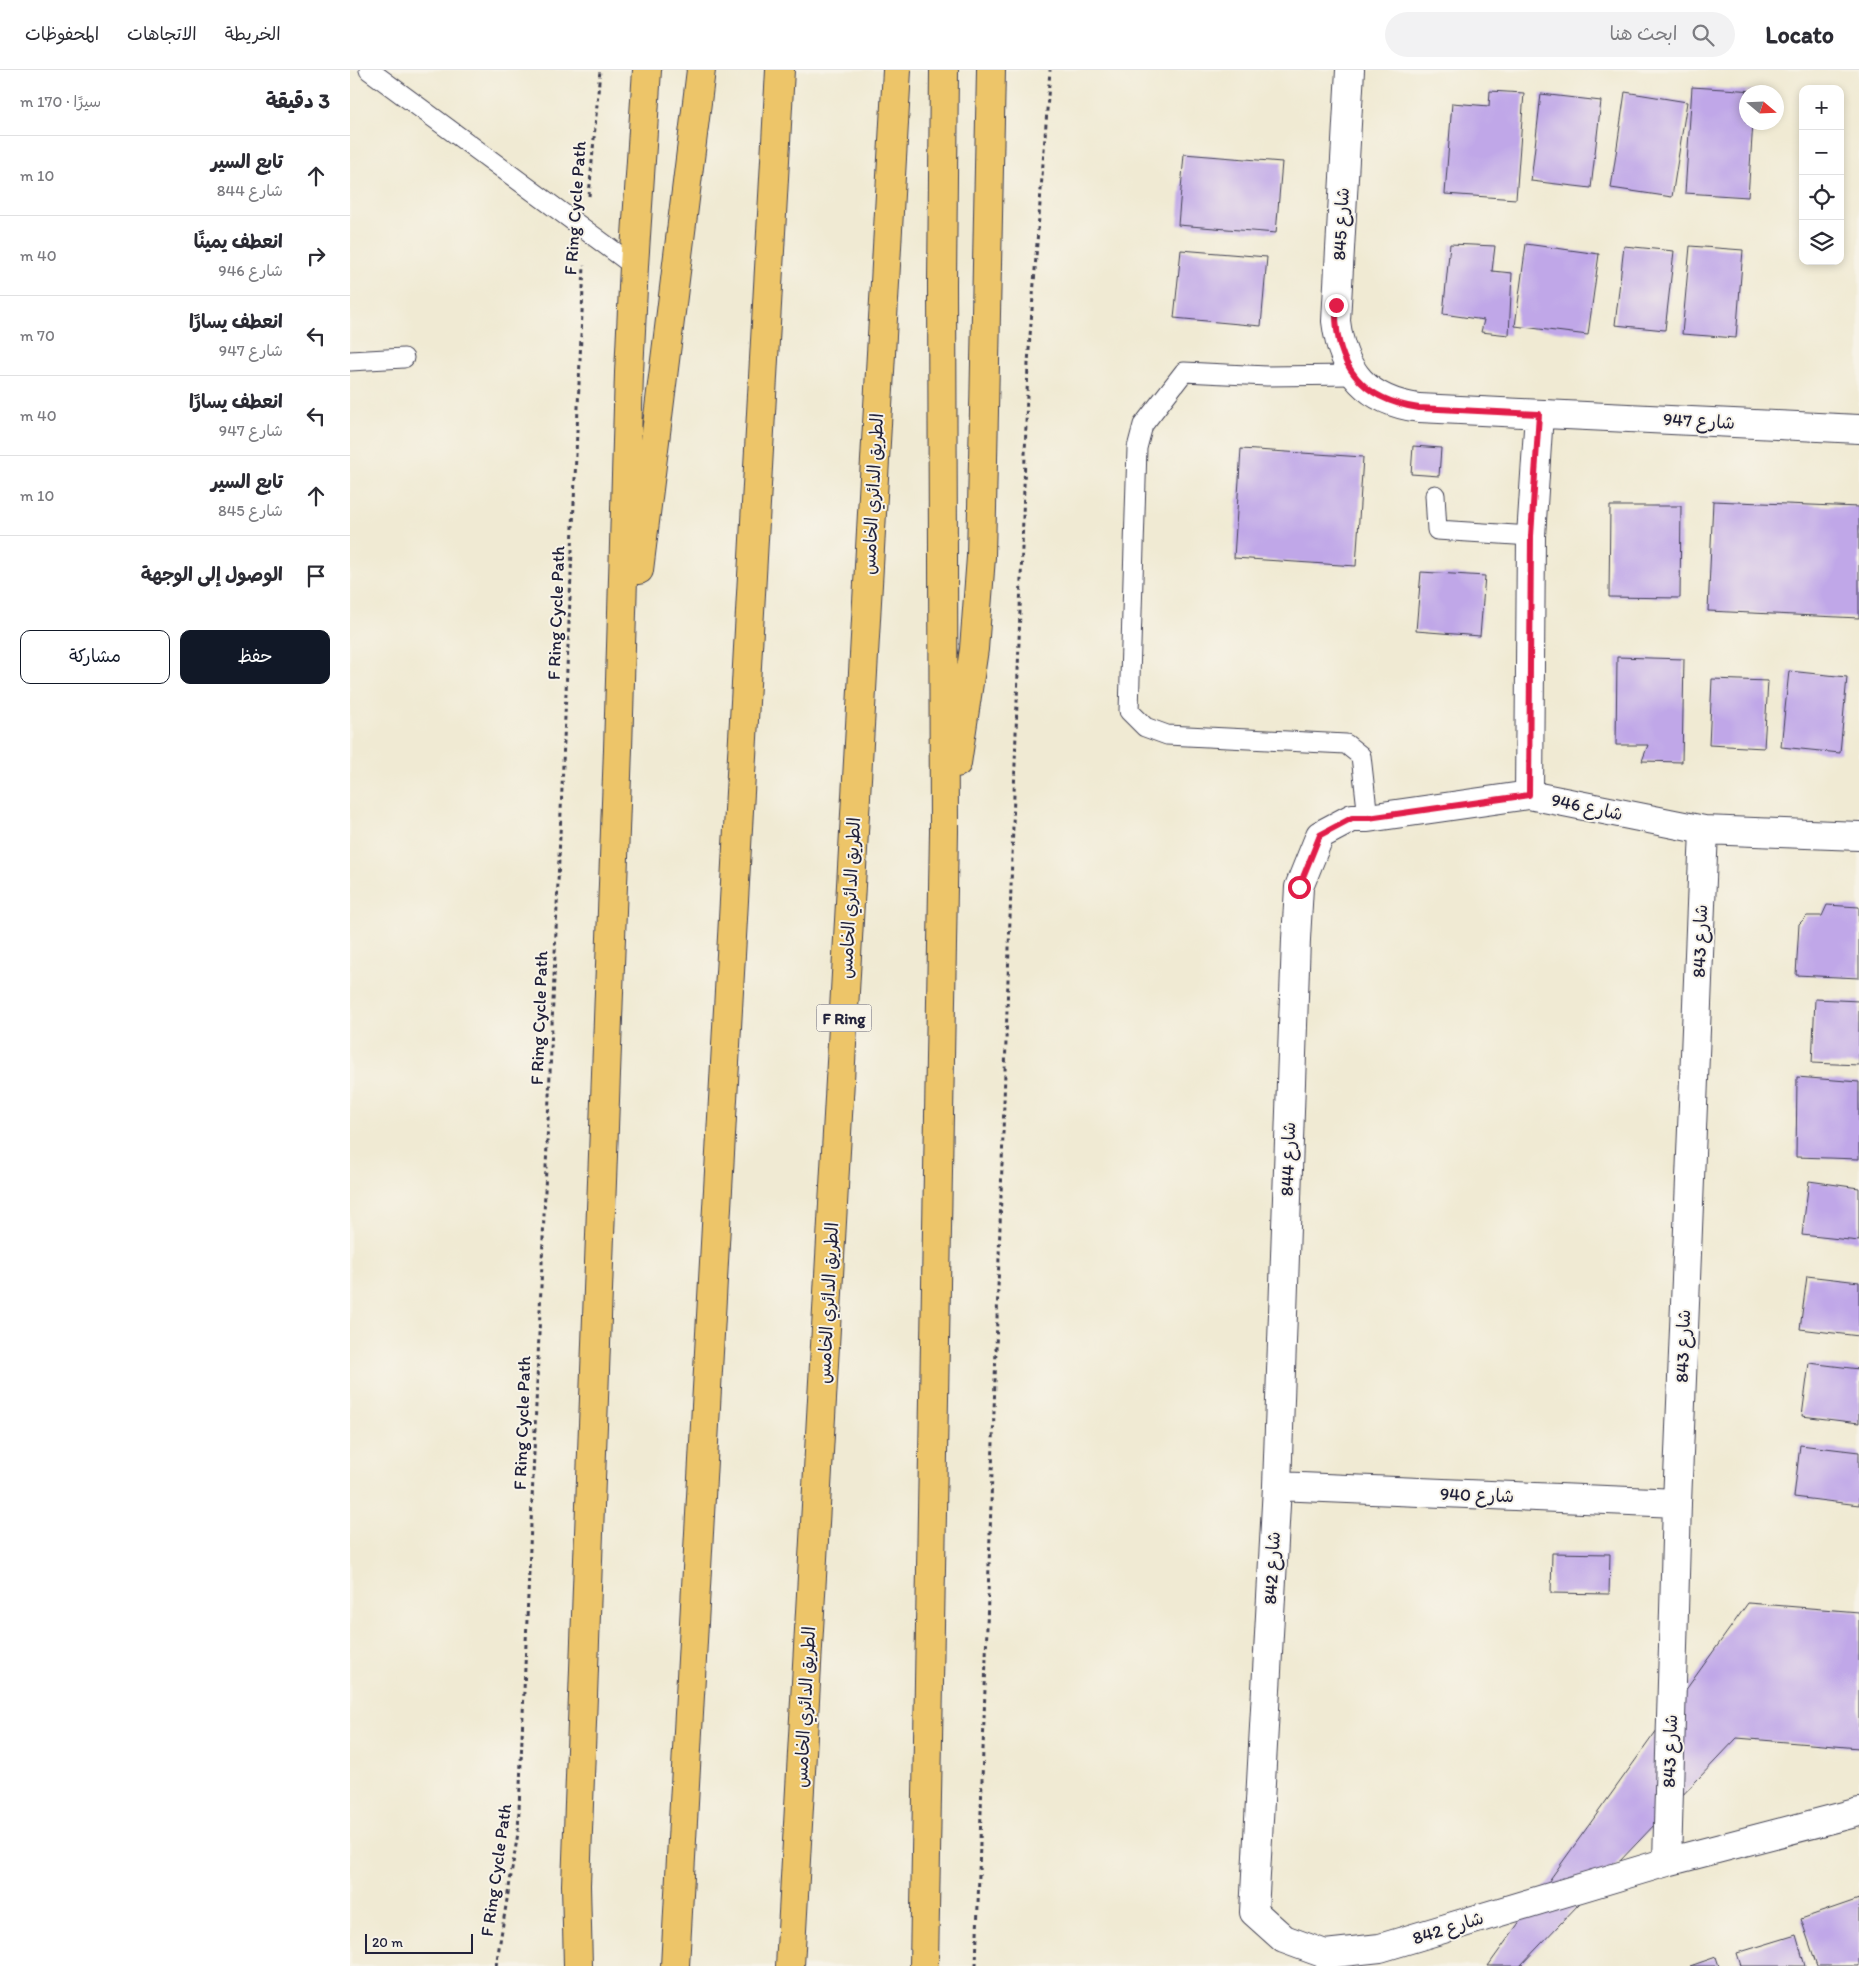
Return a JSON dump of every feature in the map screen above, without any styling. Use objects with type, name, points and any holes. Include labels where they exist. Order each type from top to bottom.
[{"type":"highway","points":[[578,1966],[576,1885],[634,266],[648,70]]},
{"type":"highway","points":[[618,749],[701,70]]},
{"type":"highway","points":[[675,1966],[780,70]]},
{"type":"highway","name":"الطريق الدائري الخامس","points":[[790,1966],[897,70]]},
{"type":"highway","points":[[924,1966],[944,831],[942,294],[944,70]]},
{"type":"highway","points":[[944,831],[961,740],[974,649],[981,557],[991,70]]},
{"type":"highway","points":[[566,1966],[576,1885]]},
{"type":"street","name":"شارع 845","points":[[1350,70],[1336,321],[1338,340],[1344,358],[1354,375]]},
{"type":"street","name":"شارع 947","points":[[1354,375],[1382,399],[1400,406],[1859,429]]},
{"type":"street","points":[[1529,795],[1531,536],[1539,414]]},
{"type":"street","name":"شارع 946","points":[[1320,835],[1352,818],[1368,818],[1529,795],[1704,830],[1859,836]]},
{"type":"street","name":"شارع 843","points":[[1667,1862],[1677,1503],[1704,830]]},
{"type":"street","name":"شارع 844","points":[[1277,1486],[1299,887],[1320,835]]},
{"type":"street","name":"شارع 940","points":[[1277,1486],[1677,1503]]},
{"type":"street","name":"شارع 842","points":[[1277,1486],[1254,1912],[1284,1939],[1325,1954],[1380,1948],[1667,1862],[1859,1812]]},
{"type":"lane","points":[[369,70],[634,266]]},
{"type":"lane","points":[[350,360],[404,358]]},
{"type":"lane","points":[[1354,375],[1267,376],[1184,372],[1142,425],[1137,448],[1129,711],[1146,728],[1167,735],[1346,744],[1361,756],[1368,818]]},
{"type":"lane","points":[[1435,495],[1438,530],[1531,536]]},
{"type":"path","name":"F Ring Cycle Path","points":[[496,1966],[518,1833],[586,230],[600,70]]},
{"type":"path","points":[[976,1966],[1028,363],[1050,70]]},
{"type":"building","points":[[1692,87],[1739,90],[1739,130],[1752,130],[1748,197],[1685,193]]},
{"type":"building","points":[[1490,91],[1524,93],[1516,199],[1445,194],[1452,103],[1489,106]]},
{"type":"building","points":[[1625,92],[1687,102],[1672,197],[1611,188]]},
{"type":"building","points":[[1541,94],[1601,101],[1591,188],[1531,181]]},
{"type":"building","points":[[1184,154],[1282,162],[1276,233],[1178,225]]},
{"type":"building","points":[[1450,244],[1495,246],[1492,271],[1512,273],[1509,335],[1481,332],[1484,320],[1443,314]]},
{"type":"building","points":[[1526,244],[1599,254],[1588,335],[1515,326]]},
{"type":"building","points":[[1624,246],[1674,251],[1665,330],[1615,325]]},
{"type":"building","points":[[1690,246],[1743,250],[1736,338],[1682,334]]},
{"type":"building","points":[[1181,250],[1267,257],[1261,326],[1174,318]]},
{"type":"building","points":[[1413,446],[1441,448],[1439,476],[1411,474]]},
{"type":"building","points":[[1241,449],[1363,457],[1356,566],[1234,558]]},
{"type":"building","points":[[1713,501],[1859,507],[1859,618],[1708,611]]},
{"type":"building","points":[[1610,506],[1681,506],[1680,598],[1609,597]]},
{"type":"building","points":[[1421,572],[1485,576],[1480,636],[1416,631]]},
{"type":"building","points":[[1617,657],[1684,659],[1682,762],[1642,761],[1648,745],[1616,745]]},
{"type":"building","points":[[1789,671],[1847,677],[1840,753],[1781,747]]},
{"type":"building","points":[[1712,679],[1768,681],[1764,748],[1709,745]]},
{"type":"building","points":[[1827,905],[1859,907],[1859,978],[1796,975],[1799,924],[1807,916],[1822,916]]},
{"type":"building","points":[[1815,999],[1859,1001],[1859,1065],[1812,1063]]},
{"type":"building","points":[[1797,1077],[1859,1082],[1859,1159],[1796,1157]]},
{"type":"building","points":[[1809,1181],[1859,1188],[1859,1241],[1802,1235]]},
{"type":"building","points":[[1807,1276],[1859,1282],[1859,1336],[1800,1329]]},
{"type":"building","points":[[1809,1363],[1859,1369],[1859,1423],[1802,1416]]},
{"type":"building","points":[[1800,1445],[1859,1452],[1859,1505],[1794,1497]]},
{"type":"building","points":[[1552,1553],[1610,1554],[1609,1594],[1551,1593]]},
{"type":"building","points":[[1748,1603],[1859,1612],[1859,1748],[1737,1738],[1520,1966],[1488,1966]]},
{"type":"building","points":[[1859,1899],[1859,1966],[1817,1966],[1801,1919]]},
{"type":"building","points":[[1796,1935],[1805,1966],[1741,1966],[1737,1953]]},
{"type":"building","points":[[1716,1957],[1719,1966],[1690,1966]]},
{"type":"route","points":[[1299,887],[1320,835],[1352,818],[1368,818],[1529,795],[1531,536],[1539,414],[1419,408],[1400,406],[1382,399],[1354,375],[1344,358],[1338,340],[1336,305]]}]
